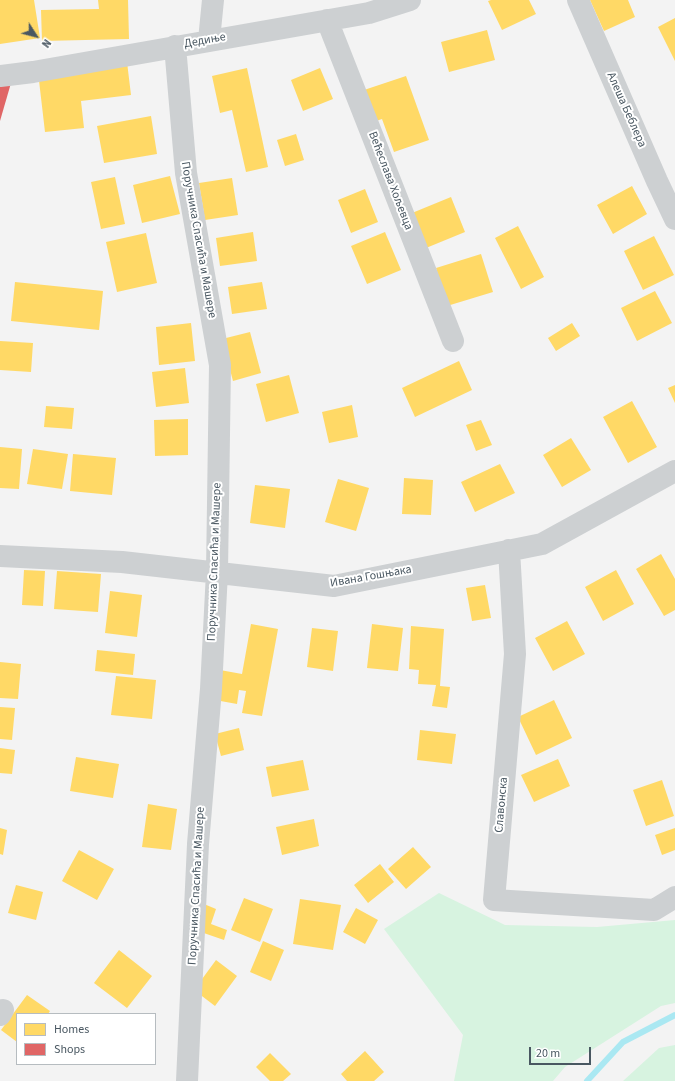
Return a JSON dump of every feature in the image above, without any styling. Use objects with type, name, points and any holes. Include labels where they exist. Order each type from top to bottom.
[{"type":"street","points":[[209,40],[213,0]]},
{"type":"street","name":"Алеша Беблера","points":[[578,0],[675,219]]},
{"type":"street","name":"Дедиње","points":[[0,76],[33,72],[369,13],[404,1]]},
{"type":"street","name":"Већеслава Хољевца","points":[[327,20],[453,341]]},
{"type":"street","name":"Поручника Спасића и Машере","points":[[175,46],[186,173],[220,365],[216,572],[211,689],[198,844],[186,1081]]},
{"type":"street","name":"Ивана Гошњака","points":[[0,556],[122,562],[334,586],[542,544],[675,471]]},
{"type":"street","name":"Славонска","points":[[509,550],[515,654],[494,900],[654,910],[675,897]]},
{"type":"green space","points":[[439,893],[505,925],[597,927],[675,920],[675,1003],[661,1006],[565,1067],[553,1081],[454,1081],[463,1035],[384,929]]},
{"type":"green space","points":[[675,1045],[675,1081],[623,1081],[659,1048]]},
{"type":"building: Homes","points":[[0,0],[34,0],[40,38],[0,44]]},
{"type":"building: Homes","points":[[98,0],[128,0],[129,39],[42,41],[41,10],[99,9]]},
{"type":"building: Homes","points":[[529,0],[536,14],[502,30],[488,1]]},
{"type":"building: Homes","points":[[590,0],[628,0],[635,17],[604,31]]},
{"type":"building: Homes","points":[[675,18],[675,61],[658,27]]},
{"type":"building: Homes","points":[[487,30],[495,60],[449,72],[441,42]]},
{"type":"building: Homes","points":[[127,62],[131,95],[81,101],[84,128],[45,132],[38,72]]},
{"type":"building: Homes","points":[[247,68],[268,167],[246,172],[232,110],[220,113],[212,76]]},
{"type":"building: Homes","points":[[320,68],[333,99],[303,111],[291,80]]},
{"type":"building: Homes","points":[[406,76],[429,140],[394,152],[382,119],[373,122],[361,91]]},
{"type":"building: Homes","points":[[151,116],[157,154],[104,163],[97,126]]},
{"type":"building: Homes","points":[[296,134],[304,160],[285,166],[277,140]]},
{"type":"building: Homes","points":[[170,176],[180,214],[142,223],[133,185]]},
{"type":"building: Homes","points":[[115,177],[125,224],[101,229],[91,182]]},
{"type":"building: Homes","points":[[232,178],[238,215],[205,220],[199,183]]},
{"type":"building: Homes","points":[[632,186],[647,214],[613,234],[597,205]]},
{"type":"building: Homes","points":[[365,189],[378,222],[351,233],[338,200]]},
{"type":"building: Homes","points":[[451,197],[465,232],[426,248],[412,213]]},
{"type":"building: Homes","points":[[518,226],[544,277],[521,289],[495,238]]},
{"type":"building: Homes","points":[[253,232],[257,261],[220,266],[216,238]]},
{"type":"building: Homes","points":[[385,232],[401,270],[367,284],[351,246]]},
{"type":"building: Homes","points":[[146,233],[157,283],[117,292],[106,242]]},
{"type":"building: Homes","points":[[654,236],[674,275],[643,290],[624,251]]},
{"type":"building: Homes","points":[[481,254],[493,292],[447,306],[436,268]]},
{"type":"building: Homes","points":[[15,282],[103,291],[99,330],[11,321]]},
{"type":"building: Homes","points":[[262,282],[267,309],[232,314],[228,287]]},
{"type":"building: Homes","points":[[655,291],[672,323],[637,341],[621,308]]},
{"type":"building: Homes","points":[[191,323],[195,361],[159,365],[156,327]]},
{"type":"building: Homes","points":[[572,323],[580,336],[556,351],[548,338]]},
{"type":"building: Homes","points":[[250,332],[261,373],[233,381],[222,339]]},
{"type":"building: Homes","points":[[0,341],[33,343],[31,372],[0,370]]},
{"type":"building: Homes","points":[[459,361],[472,390],[415,417],[402,388]]},
{"type":"building: Homes","points":[[185,368],[189,403],[156,407],[152,372]]},
{"type":"building: Homes","points":[[289,375],[299,413],[266,422],[256,384]]},
{"type":"building: Homes","points":[[675,385],[675,403],[668,388]]},
{"type":"building: Homes","points":[[632,401],[657,447],[628,463],[603,417]]},
{"type":"building: Homes","points":[[352,405],[358,437],[329,443],[322,412]]},
{"type":"building: Homes","points":[[46,406],[74,408],[72,429],[44,427]]},
{"type":"building: Homes","points":[[188,419],[188,455],[155,456],[154,420]]},
{"type":"building: Homes","points":[[481,420],[492,445],[476,451],[466,425]]},
{"type":"building: Homes","points":[[571,438],[591,470],[562,487],[543,455]]},
{"type":"building: Homes","points":[[0,447],[22,449],[19,489],[0,488]]},
{"type":"building: Homes","points":[[33,449],[68,454],[62,489],[27,484]]},
{"type":"building: Homes","points":[[73,454],[116,458],[112,495],[70,491]]},
{"type":"building: Homes","points":[[500,464],[515,493],[475,512],[461,482]]},
{"type":"building: Homes","points":[[404,478],[433,480],[431,515],[402,514]]},
{"type":"building: Homes","points":[[338,479],[369,488],[356,531],[325,522]]},
{"type":"building: Homes","points":[[255,485],[290,489],[285,528],[250,523]]},
{"type":"building: Homes","points":[[661,554],[675,579],[675,610],[664,616],[636,569]]},
{"type":"building: Homes","points":[[24,570],[45,571],[43,606],[22,605]]},
{"type":"building: Homes","points":[[616,570],[634,604],[603,621],[585,587]]},
{"type":"building: Homes","points":[[57,571],[101,574],[98,612],[54,609]]},
{"type":"building: Homes","points":[[485,585],[491,618],[472,621],[466,588]]},
{"type":"building: Homes","points":[[110,591],[142,595],[137,637],[105,633]]},
{"type":"building: Homes","points":[[567,621],[585,654],[553,671],[535,638]]},
{"type":"building: Homes","points":[[251,624],[278,629],[262,716],[242,713],[246,691],[239,690],[237,704],[215,700],[220,670],[242,674]]},
{"type":"building: Homes","points":[[372,624],[403,628],[398,671],[367,668]]},
{"type":"building: Homes","points":[[411,626],[444,629],[440,686],[450,687],[447,708],[432,706],[436,685],[418,684],[419,670],[409,669]]},
{"type":"building: Homes","points":[[312,628],[338,631],[333,671],[307,667]]},
{"type":"building: Homes","points":[[97,650],[135,654],[133,675],[95,671]]},
{"type":"building: Homes","points":[[0,662],[21,664],[18,699],[0,698]]},
{"type":"building: Homes","points":[[116,676],[156,680],[152,719],[111,715]]},
{"type":"building: Homes","points":[[554,700],[572,738],[536,755],[518,717]]},
{"type":"building: Homes","points":[[0,707],[15,708],[12,740],[0,739]]},
{"type":"building: Homes","points":[[239,728],[244,750],[221,756],[215,734]]},
{"type":"building: Homes","points":[[420,730],[456,734],[452,764],[417,760]]},
{"type":"building: Homes","points":[[0,748],[15,750],[12,774],[0,773]]},
{"type":"building: Homes","points":[[76,757],[119,764],[113,798],[70,791]]},
{"type":"building: Homes","points":[[558,759],[570,786],[534,802],[521,775]]},
{"type":"building: Homes","points":[[303,760],[309,790],[272,797],[266,767]]},
{"type":"building: Homes","points":[[662,780],[674,816],[646,826],[633,790]]},
{"type":"building: Homes","points":[[148,804],[177,809],[171,850],[142,847]]},
{"type":"building: Homes","points":[[314,819],[319,846],[282,855],[276,827]]},
{"type":"building: Homes","points":[[0,828],[7,830],[3,855],[0,854]]},
{"type":"building: Homes","points":[[675,828],[675,850],[662,855],[655,835]]},
{"type":"building: Homes","points":[[413,847],[431,867],[406,889],[388,869]]},
{"type":"building: Homes","points":[[79,850],[114,869],[97,900],[62,881]]},
{"type":"building: Homes","points":[[380,864],[394,882],[368,903],[354,885]]},
{"type":"building: Homes","points":[[16,885],[43,892],[36,920],[8,913]]},
{"type":"building: Homes","points":[[244,898],[273,909],[260,942],[231,930]]},
{"type":"building: Homes","points":[[300,899],[341,905],[333,950],[293,944]]},
{"type":"building: Homes","points":[[204,904],[216,909],[211,924],[227,930],[224,940],[195,930]]},
{"type":"building: Homes","points":[[356,908],[378,920],[365,944],[343,932]]},
{"type":"building: Homes","points":[[263,941],[284,950],[271,981],[250,972]]},
{"type":"building: Homes","points":[[119,950],[152,976],[127,1008],[94,983]]},
{"type":"building: Homes","points":[[216,960],[237,976],[215,1006],[194,990]]},
{"type":"building: Homes","points":[[27,995],[50,1011],[49,1013],[16,1013],[16,1041],[1,1030]]},
{"type":"building: Homes","points":[[365,1051],[384,1072],[374,1081],[347,1081],[341,1074]]},
{"type":"building: Homes","points":[[270,1053],[291,1074],[283,1081],[270,1081],[256,1067]]},
{"type":"building: Shops","points":[[11,83],[0,121],[0,84]]},
{"type":"waterway","points":[[587,1081],[623,1042],[675,1015]]}]
